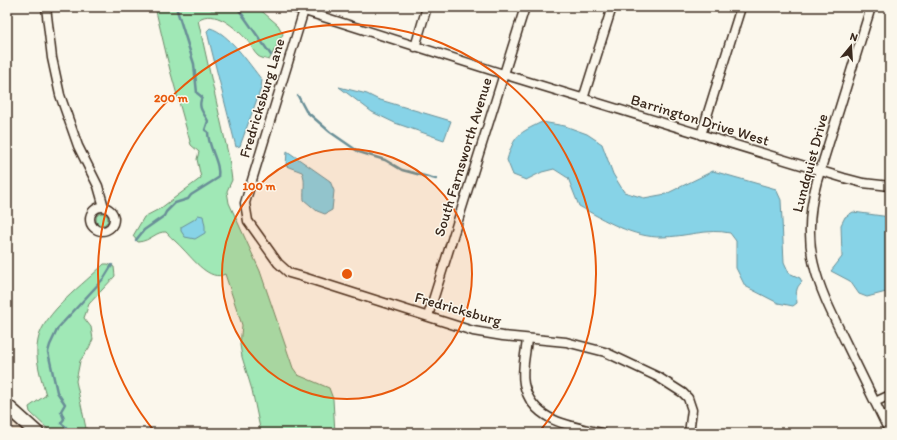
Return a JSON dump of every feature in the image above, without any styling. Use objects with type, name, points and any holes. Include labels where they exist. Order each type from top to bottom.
[{"type":"main road","points":[[7,406],[37,433]]},
{"type":"street","points":[[46,7],[52,58],[60,95],[78,146],[98,186],[104,207]]},
{"type":"street","name":"Barrington Drive West","points":[[292,7],[305,9],[415,46],[701,135],[863,183],[890,186]]},
{"type":"street","points":[[415,46],[427,7]]},
{"type":"street","name":"South Farnsworth Avenue","points":[[428,316],[525,7]]},
{"type":"street","points":[[583,99],[612,7]]},
{"type":"street","points":[[701,135],[741,7]]},
{"type":"street","name":"Lundquist Drive","points":[[871,7],[820,170],[811,203],[809,231],[815,274],[839,328],[890,433]]},
{"type":"street","name":"Fredricksburg Lane","points":[[248,222],[245,208],[247,194],[305,9]]},
{"type":"street","name":"Fredricksburg","points":[[248,222],[278,263],[289,273],[473,331],[527,339],[566,342],[593,348],[671,383],[683,393],[690,404],[692,418],[690,433]]},
{"type":"street","points":[[527,339],[524,384],[530,399],[537,409],[550,420],[602,433]]},
{"type":"street","points":[[875,402],[890,395]]},
{"type":"shaded area","points":[[7,414],[21,428],[28,433],[7,433]]},
{"type":"green space","points":[[155,7],[209,7],[211,10],[215,10],[215,7],[257,7],[278,25],[283,34],[269,60],[258,56],[242,35],[224,21],[211,16],[198,20],[229,158],[232,180],[227,191],[229,203],[260,271],[293,368],[298,375],[329,388],[333,399],[335,433],[261,433],[252,390],[242,357],[240,345],[242,325],[225,274],[219,276],[214,275],[202,268],[166,232],[159,233],[146,240],[138,242],[133,236],[144,217],[161,208],[201,178],[197,159],[199,152],[191,145],[170,70]]},
{"type":"green space","points":[[102,213],[106,215],[108,219],[106,223],[102,225],[98,223],[96,219],[98,215]]},
{"type":"green space","points":[[104,264],[114,267],[115,276],[89,304],[84,318],[91,327],[93,339],[80,361],[76,381],[87,433],[52,433],[30,412],[29,407],[46,395],[37,361],[37,347],[41,330],[56,309]]},
{"type":"water","points":[[210,28],[217,31],[231,42],[262,80],[261,88],[240,146],[236,147],[207,31]]},
{"type":"water","points":[[339,87],[367,94],[377,99],[451,121],[444,140],[395,123],[372,112]]},
{"type":"water","points":[[542,122],[565,126],[587,134],[602,144],[613,174],[624,192],[644,198],[666,194],[713,171],[776,189],[781,200],[784,262],[789,273],[800,278],[802,282],[797,289],[797,303],[793,306],[778,303],[745,286],[736,268],[736,241],[730,233],[705,232],[671,237],[651,237],[641,235],[619,227],[579,206],[568,178],[554,169],[542,172],[526,180],[513,175],[507,160],[512,145],[518,136],[523,132]]},
{"type":"water","points":[[287,151],[330,181],[334,191],[332,210],[325,214],[317,211],[304,200],[304,182],[302,172],[286,166]]},
{"type":"water","points":[[853,212],[890,217],[890,291],[867,297],[859,294],[850,281],[831,271],[842,257],[841,225],[845,217]]},
{"type":"water","points":[[198,215],[203,216],[205,233],[195,239],[185,237],[181,231],[181,227],[195,219]]},
{"type":"waterway","points":[[136,240],[144,230],[164,216],[175,203],[188,199],[191,195],[218,178],[218,167],[210,144],[208,132],[205,130],[208,121],[200,104],[202,97],[197,93],[194,64],[176,7]]},
{"type":"waterway","points":[[237,7],[271,55]]},
{"type":"waterway","points":[[298,96],[306,111],[330,132],[359,152],[385,160],[402,170],[436,179]]},
{"type":"waterway","points":[[67,433],[66,427],[61,423],[64,419],[61,411],[65,404],[57,392],[48,352],[58,328],[104,278],[112,265]]}]
